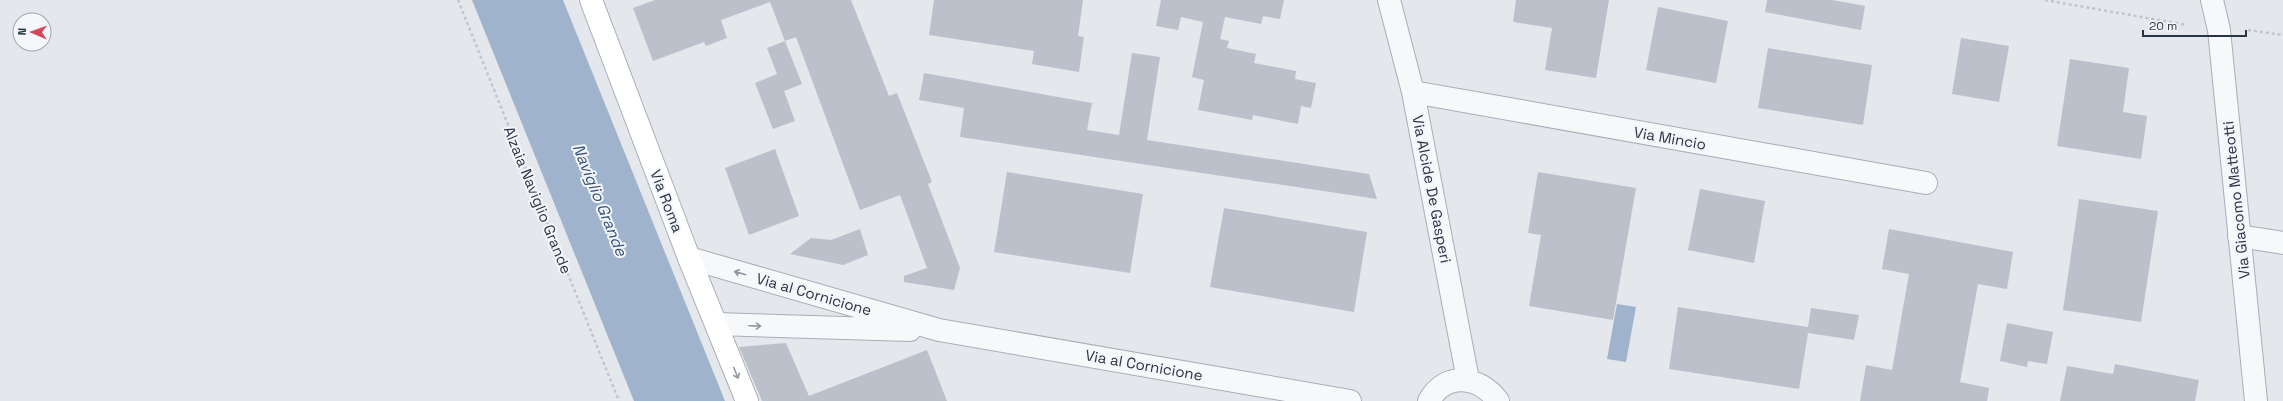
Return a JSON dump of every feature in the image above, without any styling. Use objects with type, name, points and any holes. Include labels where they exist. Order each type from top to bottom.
[{"type":"street","name":"Via Roma","points":[[591,0],[689,258],[747,401]]},
{"type":"street","name":"Via Alcide De Gasperi","points":[[1389,0],[1413,92],[1468,380]]},
{"type":"street","name":"Via Giacomo Matteotti","points":[[2212,0],[2219,30],[2256,401]]},
{"type":"street","name":"Via Mincio","points":[[1413,92],[1926,183]]},
{"type":"street","points":[[2239,236],[2283,243]]},
{"type":"street","name":"Via al Cornicione","points":[[689,258],[939,330],[1350,401]]},
{"type":"street","name":"Via al Cornicione","points":[[716,324],[939,330]]},
{"type":"street","points":[[1430,401],[1442,386],[1455,381],[1468,380],[1481,384],[1491,392],[1498,401]]},
{"type":"path","name":"Alzaia Naviglio Grande","points":[[458,0],[619,401]]},
{"type":"path","points":[[2045,0],[2219,30],[2256,30],[2283,35]]},
{"type":"water","name":"Naviglio Grande","points":[[472,0],[563,0],[725,401],[634,401]]},
{"type":"water","points":[[1617,304],[1636,307],[1626,362],[1607,359]]},
{"type":"building","points":[[655,0],[851,0],[889,96],[897,93],[932,182],[928,184],[960,268],[954,290],[904,282],[904,276],[927,268],[900,195],[860,210],[796,37],[785,41],[770,2],[721,20],[727,38],[706,46],[704,42],[653,61],[633,8]]},
{"type":"building","points":[[934,0],[1083,0],[1078,36],[1084,37],[1079,72],[1032,64],[1034,51],[929,35]]},
{"type":"building","points":[[1161,0],[1284,0],[1280,19],[1263,16],[1261,24],[1225,17],[1220,39],[1229,41],[1227,48],[1256,54],[1254,63],[1296,71],[1295,79],[1316,83],[1311,108],[1301,106],[1298,124],[1253,115],[1252,120],[1198,110],[1204,80],[1192,77],[1203,22],[1181,17],[1178,30],[1156,26]]},
{"type":"building","points":[[1516,0],[1609,0],[1596,78],[1545,70],[1552,28],[1513,22]]},
{"type":"building","points":[[1767,0],[1832,0],[1865,6],[1861,30],[1765,12]]},
{"type":"building","points":[[1658,7],[1728,21],[1716,83],[1646,70]]},
{"type":"building","points":[[1961,38],[2009,46],[1999,102],[1952,94]]},
{"type":"building","points":[[785,41],[802,84],[784,91],[795,121],[773,129],[755,83],[777,74],[767,48]]},
{"type":"building","points":[[1768,48],[1872,65],[1863,125],[1758,108]]},
{"type":"building","points":[[1132,53],[1160,57],[1147,140],[1369,174],[1377,199],[960,137],[964,108],[919,100],[924,73],[1092,103],[1087,130],[1119,135]]},
{"type":"building","points":[[2070,59],[2129,68],[2123,112],[2147,116],[2141,159],[2057,146]]},
{"type":"building","points":[[775,149],[799,216],[749,235],[725,168]]},
{"type":"building","points":[[1007,172],[1143,194],[1130,273],[994,252]]},
{"type":"building","points":[[1538,172],[1636,188],[1613,320],[1529,306],[1541,235],[1528,233]]},
{"type":"building","points":[[1700,189],[1765,201],[1754,263],[1688,250]]},
{"type":"building","points":[[2079,199],[2158,211],[2141,322],[2063,310]]},
{"type":"building","points":[[1224,208],[1367,232],[1354,312],[1210,287]]},
{"type":"building","points":[[860,229],[868,255],[843,265],[790,254],[811,238],[831,240]]},
{"type":"building","points":[[1889,229],[2013,252],[2007,289],[1978,284],[1960,382],[1989,388],[1987,401],[1860,401],[1866,365],[1892,370],[1909,274],[1882,269]]},
{"type":"building","points":[[1678,307],[1808,327],[1811,308],[1859,315],[1854,340],[1808,333],[1799,389],[1669,369]]},
{"type":"building","points":[[2007,323],[2053,332],[2047,364],[2028,361],[2027,367],[2000,361]]},
{"type":"building","points":[[786,343],[809,396],[927,350],[947,401],[762,401],[739,347]]},
{"type":"building","points":[[2115,364],[2199,380],[2195,401],[2060,401],[2067,366],[2113,374]]}]
